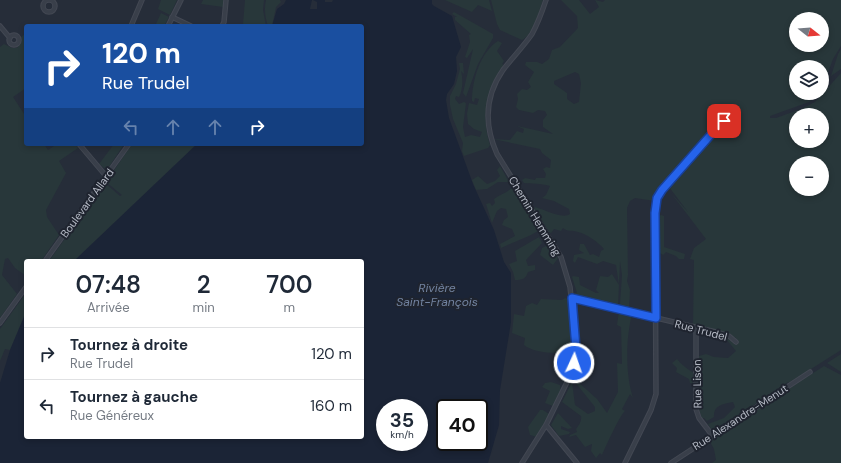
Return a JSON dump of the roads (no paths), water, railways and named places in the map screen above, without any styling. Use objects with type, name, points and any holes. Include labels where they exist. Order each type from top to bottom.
[{"type":"street","points":[[132,24],[142,0]]},
{"type":"street","points":[[169,24],[181,0]]},
{"type":"street","points":[[223,24],[226,0]]},
{"type":"street","name":"Chemin Hemming","points":[[522,463],[546,425],[569,380],[576,349],[572,298],[568,277],[561,257],[498,156],[490,136],[488,121],[489,103],[494,85],[504,69],[532,33],[546,0]]},
{"type":"street","points":[[172,17],[187,24]]},
{"type":"street","points":[[0,26],[10,38]]},
{"type":"street","points":[[627,462],[656,398],[655,213],[657,198],[662,190],[724,121]]},
{"type":"street","points":[[81,146],[106,176]]},
{"type":"street","name":"Boulevard Allard","points":[[46,259],[127,146]]},
{"type":"street","points":[[0,323],[24,290]]},
{"type":"street","name":"Rue Trudel","points":[[572,298],[726,335],[736,342]]},
{"type":"street","name":"Rue Lison","points":[[696,328],[696,409],[699,418],[712,435]]},
{"type":"street","name":"Rue Alexandre-Menut","points":[[671,463],[810,372]]},
{"type":"street","points":[[546,425],[577,463]]},
{"type":"water","name":"Rivière Saint-François","points":[[286,0],[312,0],[310,9],[317,9],[317,2],[313,0],[325,0],[325,2],[332,2],[333,0],[432,0],[432,4],[434,6],[452,16],[461,47],[456,57],[457,71],[454,84],[447,94],[446,100],[449,118],[473,184],[494,230],[504,262],[511,273],[511,322],[500,390],[499,425],[488,463],[0,463],[0,383],[10,350],[24,317],[24,439],[364,439],[364,259],[76,259],[195,146],[364,146],[364,24],[273,24],[277,9],[284,4]]}]
